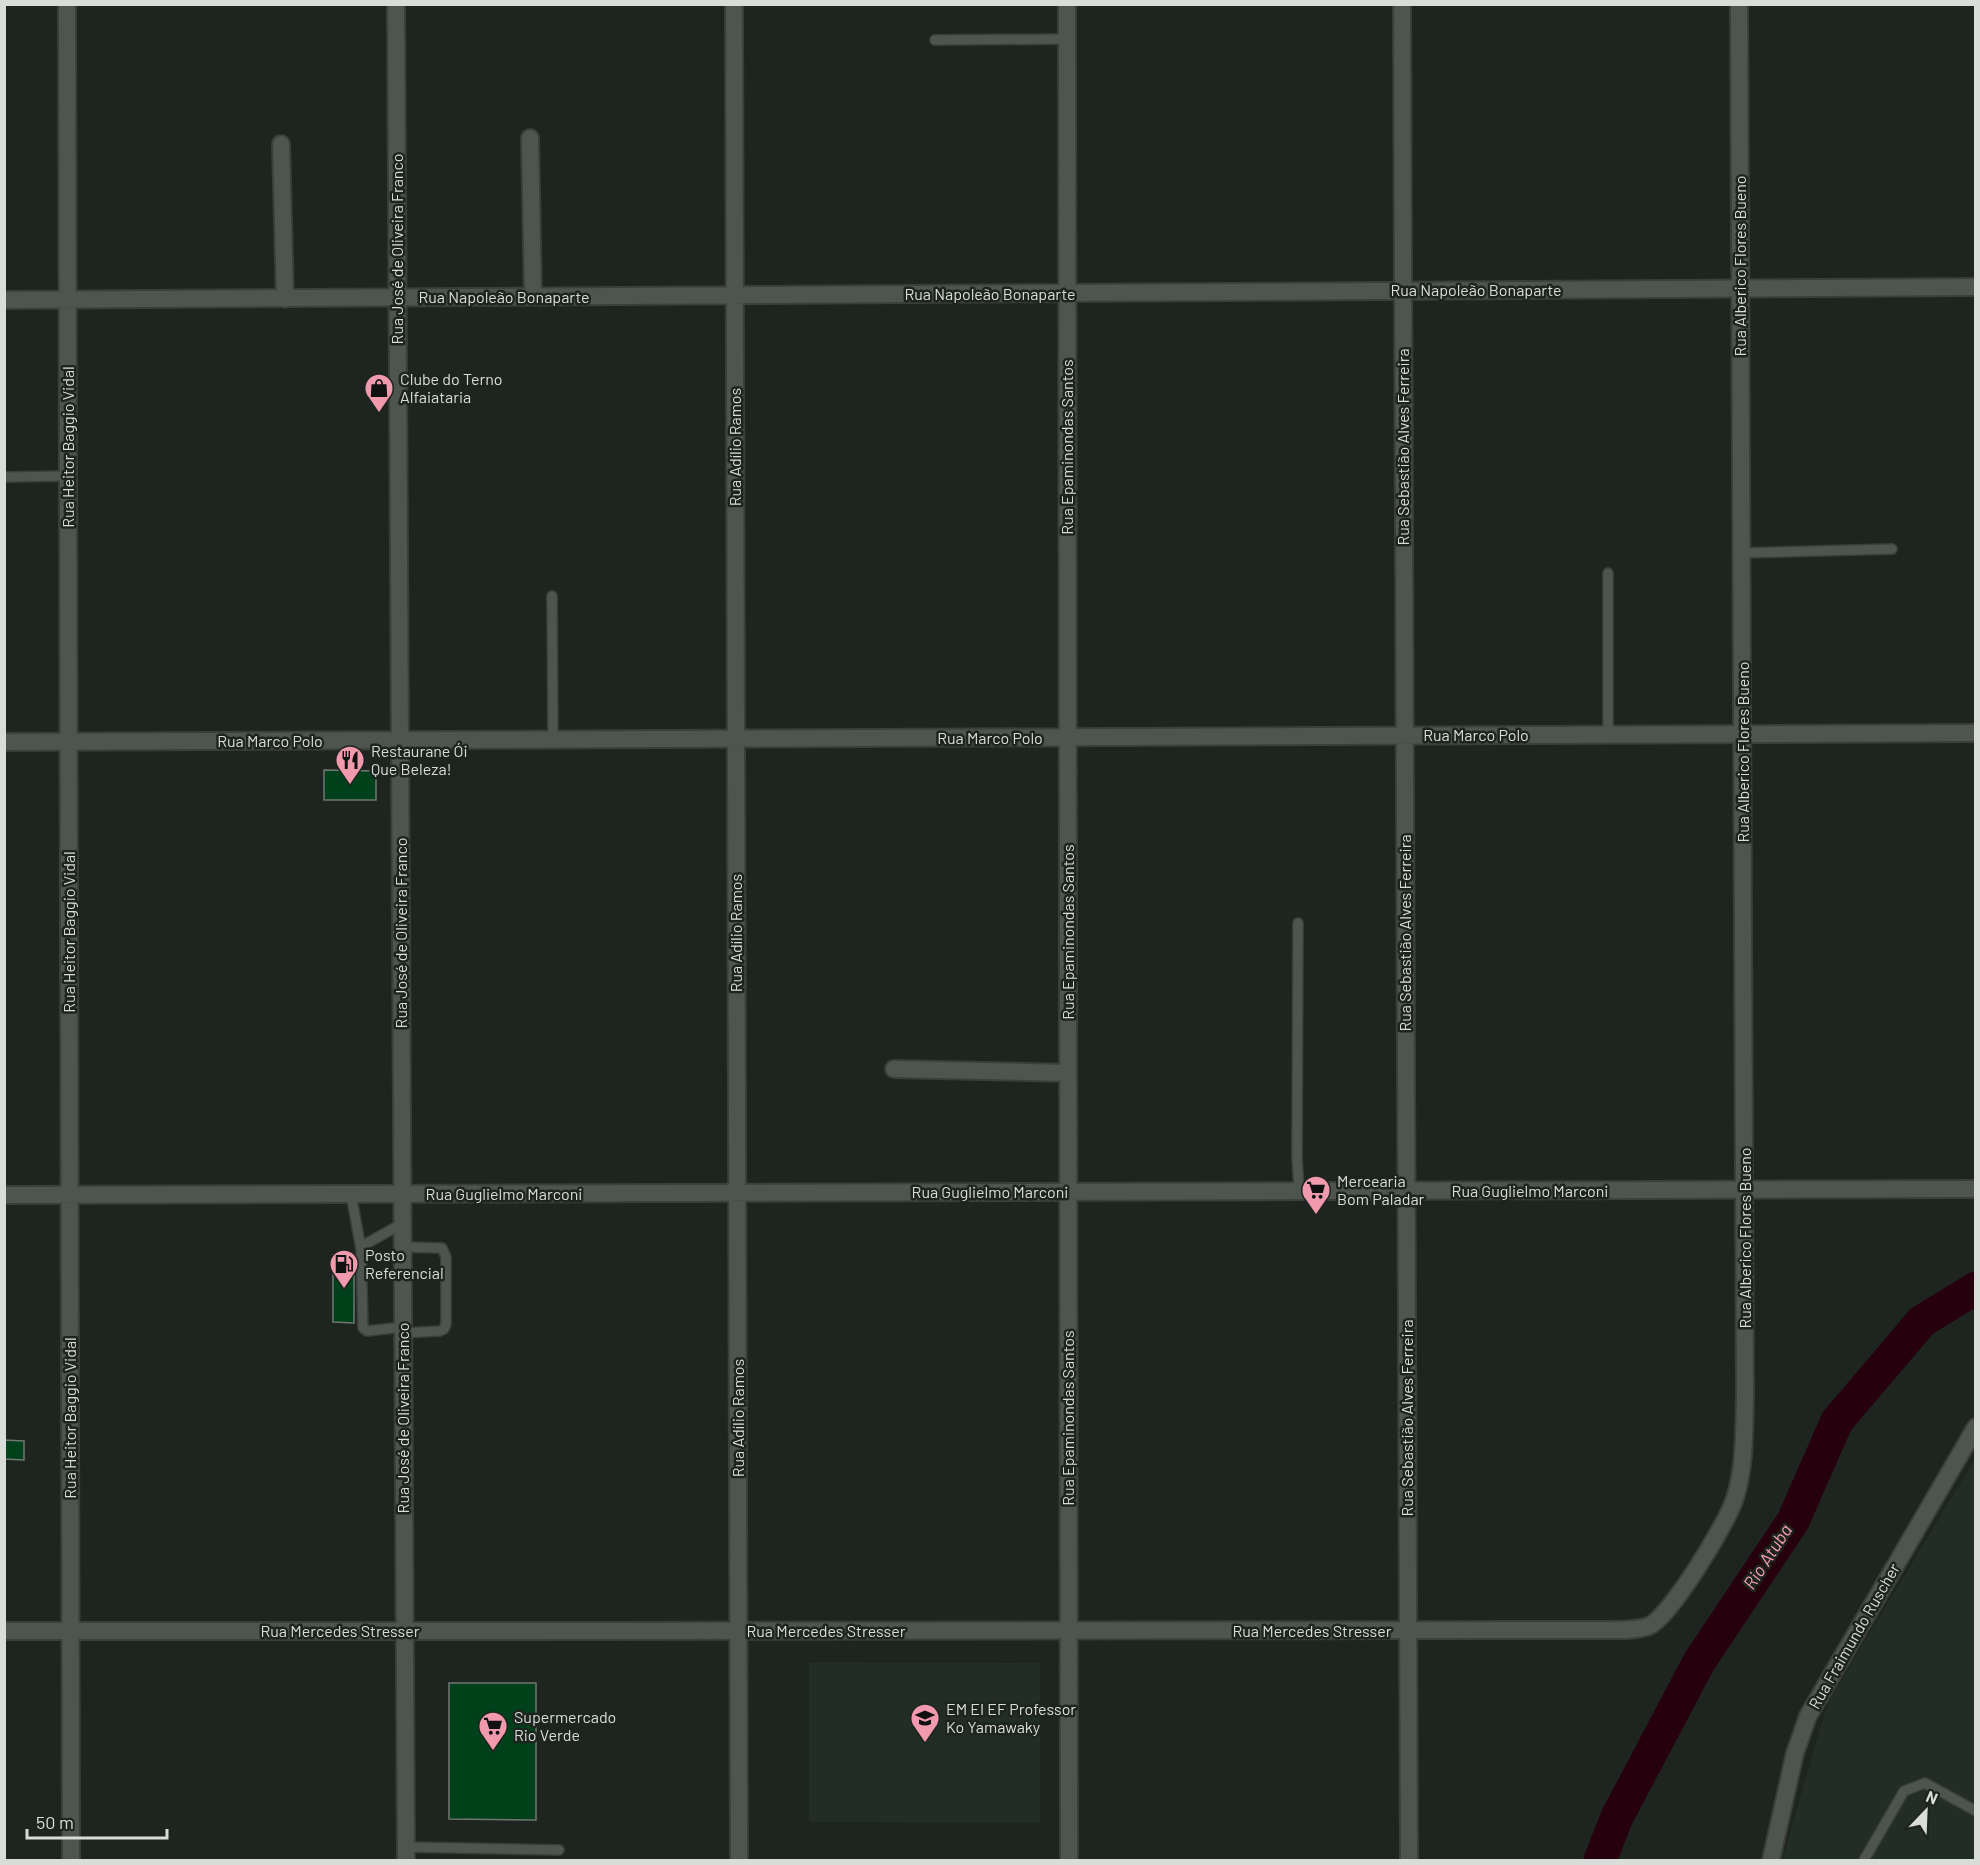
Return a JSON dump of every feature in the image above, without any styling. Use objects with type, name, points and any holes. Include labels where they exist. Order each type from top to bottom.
[{"type":"street","name":"Rua Heitor Baggio Vidal","points":[[67,4],[71,1860]]},
{"type":"street","name":"Rua José de Oliveira Franco","points":[[396,4],[406,1854]]},
{"type":"street","name":"Rua Adílio Ramos","points":[[734,4],[739,1860]]},
{"type":"street","name":"Rua Epaminondas Santos","points":[[1067,4],[1069,1860]]},
{"type":"street","name":"Rua Sebastião Alves Ferreira","points":[[1402,4],[1409,1860]]},
{"type":"street","name":"Rua Alberico Flores Bueno","points":[[1647,1626],[1665,1614],[1714,1539],[1735,1498],[1742,1455],[1745,1398],[1739,4]]},
{"type":"street","points":[[530,138],[533,297]]},
{"type":"street","points":[[281,144],[285,298]]},
{"type":"street","name":"Rua Napoleão Bonaparte","points":[[4,300],[1976,287]]},
{"type":"street","name":"Rua Marco Polo","points":[[4,742],[1976,733]]},
{"type":"street","points":[[894,1069],[1068,1073]]},
{"type":"street","name":"Rua Guglielmo Marconi","points":[[4,1196],[1976,1190]]},
{"type":"street","name":"Rua Fraimundo Ruscher","points":[[1771,1860],[1795,1753],[1808,1716],[1976,1427]]},
{"type":"street","name":"Rua Mercedes Stresser","points":[[4,1631],[1603,1630],[1647,1626]]},
{"type":"lane","points":[[935,40],[1067,39]]},
{"type":"lane","points":[[4,477],[68,476]]},
{"type":"lane","points":[[1742,553],[1892,549]]},
{"type":"lane","points":[[1608,573],[1608,735]]},
{"type":"lane","points":[[552,596],[553,740]]},
{"type":"lane","points":[[1298,923],[1297,1157],[1299,1191]]},
{"type":"lane","points":[[351,1194],[362,1249],[363,1328],[367,1331],[444,1329],[446,1324],[446,1257],[442,1248],[403,1247]]},
{"type":"lane","points":[[362,1249],[364,1245],[403,1223]]},
{"type":"lane","points":[[1864,1860],[1904,1791],[1925,1783],[1976,1811]]},
{"type":"lane","points":[[406,1854],[559,1850]]},
{"type":"shaded area","points":[[1975,1459],[1975,1860],[1782,1860],[1828,1702]]},
{"type":"shaded area","name":"EM EI EF Professor Ko Yamawaky","points":[[809,1662],[1040,1663],[1040,1823],[809,1822]]},
{"type":"building","name":"Restaurane Ói Que Beleza!","points":[[324,770],[376,771],[376,800],[324,800]]},
{"type":"building","name":"Posto Referencial","points":[[333,1255],[354,1255],[354,1323],[333,1322]]},
{"type":"building","points":[[4,1440],[24,1441],[24,1460],[4,1459]]},
{"type":"building","name":"Supermercado Rio Verde","points":[[449,1683],[536,1683],[536,1820],[449,1819]]},
{"type":"waterway","name":"Rio Atuba","points":[[1600,1860],[1617,1817],[1699,1662],[1793,1521],[1837,1421],[1922,1321],[1976,1288]]},
{"type":"place","name":"Clube do Terno Alfaiataria","points":[[379,414]]},
{"type":"place","name":"Restaurane Ói Que Beleza!","points":[[350,786]]},
{"type":"place","name":"Mercearia Bom Paladar","points":[[1316,1216]]},
{"type":"place","name":"Posto Referencial","points":[[344,1290]]},
{"type":"place","name":"EM EI EF Professor Ko Yamawaky","points":[[925,1744]]},
{"type":"place","name":"Supermercado Rio Verde","points":[[493,1752]]}]
